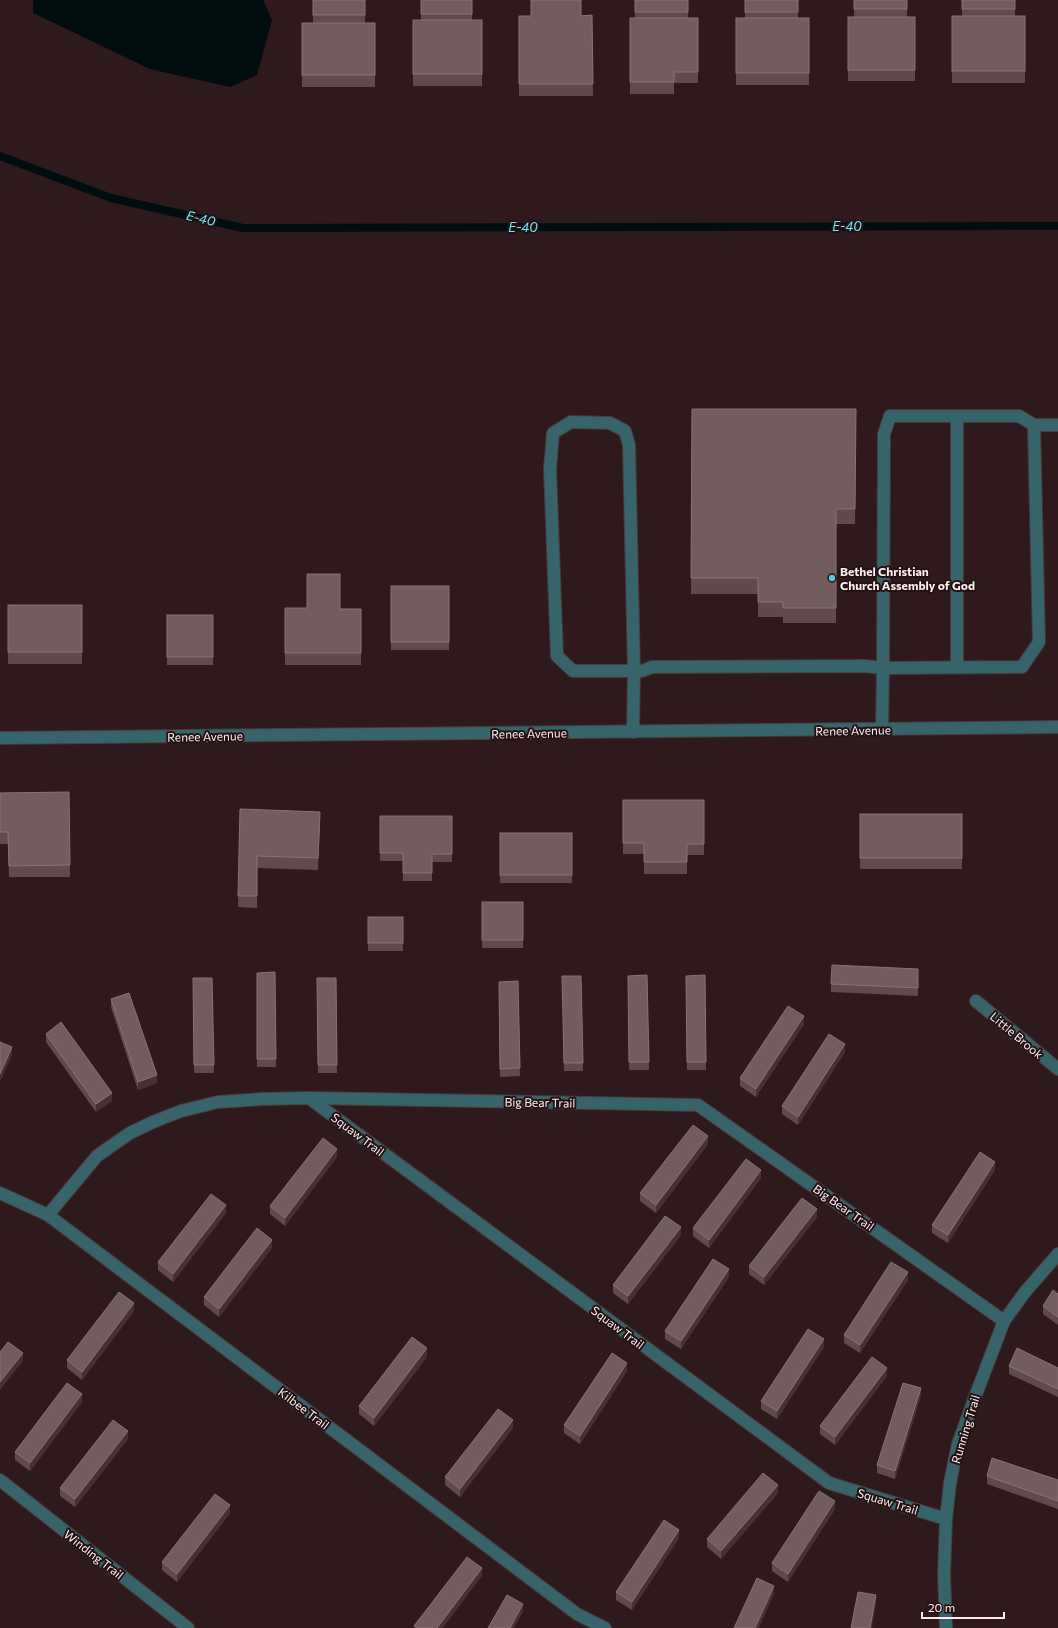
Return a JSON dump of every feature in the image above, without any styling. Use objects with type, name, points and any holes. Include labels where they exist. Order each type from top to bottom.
[{"type":"street","points":[[882,729],[884,434],[890,416],[1018,416],[1034,425],[1058,425]]},
{"type":"street","points":[[958,416],[958,667]]},
{"type":"street","points":[[633,732],[634,671],[629,445],[625,431],[610,423],[571,422],[553,434],[550,469],[557,656],[573,671],[634,671],[642,671],[652,667],[1022,667],[1039,642],[1034,425]]},
{"type":"street","name":"Renee Avenue","points":[[0,738],[1058,727]]},
{"type":"street","name":"Little Brook","points":[[976,1001],[1058,1068]]},
{"type":"street","name":"Big Bear Trail","points":[[48,1215],[97,1156],[130,1132],[181,1111],[218,1102],[309,1098],[698,1105],[1004,1321]]},
{"type":"street","name":"Squaw Trail","points":[[309,1098],[829,1484],[946,1519]]},
{"type":"street","name":"Kilbee Trail","points":[[0,1193],[48,1215],[577,1614],[605,1628]]},
{"type":"street","name":"Running Trail","points":[[946,1628],[944,1574],[946,1519],[950,1483],[958,1444],[1004,1321],[1025,1292],[1058,1254]]},
{"type":"street","name":"Winding Trail","points":[[0,1480],[188,1628]]},
{"type":"shaded area","points":[[33,0],[263,0],[272,20],[257,75],[230,87],[150,69],[33,13]]},
{"type":"building","points":[[313,0],[365,0],[365,15],[313,15]]},
{"type":"building","points":[[421,0],[472,0],[472,14],[421,14]]},
{"type":"building","points":[[531,0],[581,0],[581,16],[592,15],[593,84],[519,84],[519,16],[531,16]]},
{"type":"building","points":[[635,0],[688,0],[688,12],[635,12]]},
{"type":"building","points":[[745,0],[798,0],[798,12],[745,12]]},
{"type":"building","points":[[854,0],[907,0],[907,9],[854,9]]},
{"type":"building","points":[[962,0],[1015,0],[1015,9],[962,9]]},
{"type":"building","points":[[952,16],[1025,16],[1025,71],[952,71]]},
{"type":"building","points":[[848,17],[915,17],[915,70],[848,70]]},
{"type":"building","points":[[630,18],[698,18],[698,72],[674,72],[674,82],[630,82]]},
{"type":"building","points":[[736,18],[809,18],[809,73],[736,73]]},
{"type":"building","points":[[413,20],[482,20],[482,74],[413,74]]},
{"type":"building","points":[[302,23],[375,23],[375,75],[302,75]]},
{"type":"building","points":[[692,409],[856,409],[855,509],[836,509],[836,608],[783,608],[783,602],[758,602],[758,578],[691,578]]},
{"type":"building","points":[[307,574],[340,574],[340,609],[361,609],[361,653],[285,653],[285,608],[307,608]]},
{"type":"building","points":[[391,586],[449,586],[449,642],[391,642]]},
{"type":"building","points":[[8,605],[82,605],[82,652],[8,652]]},
{"type":"building","points":[[167,615],[213,615],[213,657],[167,657]]},
{"type":"building","points":[[69,792],[70,865],[9,866],[8,832],[0,832],[0,793]]},
{"type":"building","points":[[623,800],[704,800],[704,844],[687,844],[687,862],[644,862],[644,843],[623,843]]},
{"type":"building","points":[[240,809],[320,812],[318,858],[257,856],[257,896],[238,896]]},
{"type":"building","points":[[860,814],[962,814],[962,858],[860,858]]},
{"type":"building","points":[[380,816],[452,816],[452,854],[432,854],[432,873],[403,873],[403,853],[380,853]]},
{"type":"building","points":[[500,833],[572,833],[572,875],[500,875]]},
{"type":"building","points":[[482,902],[523,902],[523,940],[482,940]]},
{"type":"building","points":[[368,917],[403,917],[403,943],[368,943]]},
{"type":"building","points":[[832,965],[918,969],[918,988],[831,984]]},
{"type":"building","points":[[275,972],[276,1059],[257,1059],[257,973]]},
{"type":"building","points":[[647,975],[649,1062],[629,1062],[628,976]]},
{"type":"building","points":[[705,975],[706,1062],[687,1062],[686,976]]},
{"type":"building","points":[[562,976],[581,976],[583,1063],[564,1063]]},
{"type":"building","points":[[193,978],[212,978],[214,1065],[194,1065]]},
{"type":"building","points":[[317,978],[336,978],[337,1065],[318,1065]]},
{"type":"building","points":[[518,981],[520,1068],[500,1069],[499,982]]},
{"type":"building","points":[[129,993],[157,1075],[138,1082],[111,999]]},
{"type":"building","points":[[788,1006],[804,1016],[756,1089],[740,1078]]},
{"type":"building","points":[[61,1022],[112,1093],[96,1104],[46,1034]]},
{"type":"building","points":[[829,1034],[845,1044],[798,1117],[782,1106]]},
{"type":"building","points":[[0,1042],[12,1047],[0,1074]]},
{"type":"building","points":[[693,1125],[708,1136],[656,1205],[640,1193]]},
{"type":"building","points":[[323,1138],[337,1149],[285,1218],[270,1206]]},
{"type":"building","points":[[980,1152],[995,1162],[948,1235],[932,1225]]},
{"type":"building","points":[[746,1159],[761,1170],[709,1240],[693,1228]]},
{"type":"building","points":[[211,1194],[226,1205],[173,1274],[158,1262]]},
{"type":"building","points":[[802,1198],[817,1209],[764,1277],[749,1266]]},
{"type":"building","points":[[665,1216],[681,1227],[628,1296],[613,1285]]},
{"type":"building","points":[[257,1228],[272,1240],[219,1309],[204,1297]]},
{"type":"building","points":[[713,1259],[729,1269],[681,1341],[665,1331]]},
{"type":"building","points":[[891,1262],[908,1272],[860,1345],[844,1335]]},
{"type":"building","points":[[1053,1290],[1058,1294],[1058,1317],[1043,1306]]},
{"type":"building","points":[[119,1292],[134,1303],[82,1372],[67,1360]]},
{"type":"building","points":[[808,1329],[824,1339],[777,1411],[761,1401]]},
{"type":"building","points":[[412,1337],[427,1348],[374,1418],[359,1406]]},
{"type":"building","points":[[8,1342],[23,1353],[0,1382],[0,1352]]},
{"type":"building","points":[[1017,1348],[1058,1368],[1058,1389],[1009,1366]]},
{"type":"building","points":[[612,1353],[627,1363],[580,1436],[564,1425]]},
{"type":"building","points":[[872,1357],[887,1368],[835,1437],[820,1426]]},
{"type":"building","points":[[67,1383],[82,1394],[30,1463],[15,1452]]},
{"type":"building","points":[[903,1383],[921,1388],[895,1471],[877,1465]]},
{"type":"building","points":[[498,1409],[513,1420],[460,1489],[445,1477]]},
{"type":"building","points":[[113,1420],[128,1431],[75,1499],[60,1488]]},
{"type":"building","points":[[992,1458],[1058,1480],[1058,1501],[987,1476]]},
{"type":"building","points":[[763,1473],[778,1485],[721,1551],[707,1539]]},
{"type":"building","points":[[819,1491],[835,1501],[788,1574],[772,1563]]},
{"type":"building","points":[[215,1494],[230,1505],[177,1574],[162,1562]]},
{"type":"building","points":[[664,1520],[679,1530],[632,1602],[616,1592]]},
{"type":"building","points":[[467,1557],[482,1568],[437,1628],[417,1628],[414,1626]]},
{"type":"building","points":[[757,1578],[774,1586],[755,1628],[734,1628]]},
{"type":"building","points":[[858,1592],[876,1595],[870,1628],[851,1628]]},
{"type":"building","points":[[507,1595],[523,1604],[510,1628],[488,1628]]},
{"type":"waterway","name":"E-40","points":[[0,156],[111,198],[243,228],[1058,226]]},
{"type":"place","name":"Bethel Christian Church Assembly of God","points":[[832,578]]}]
